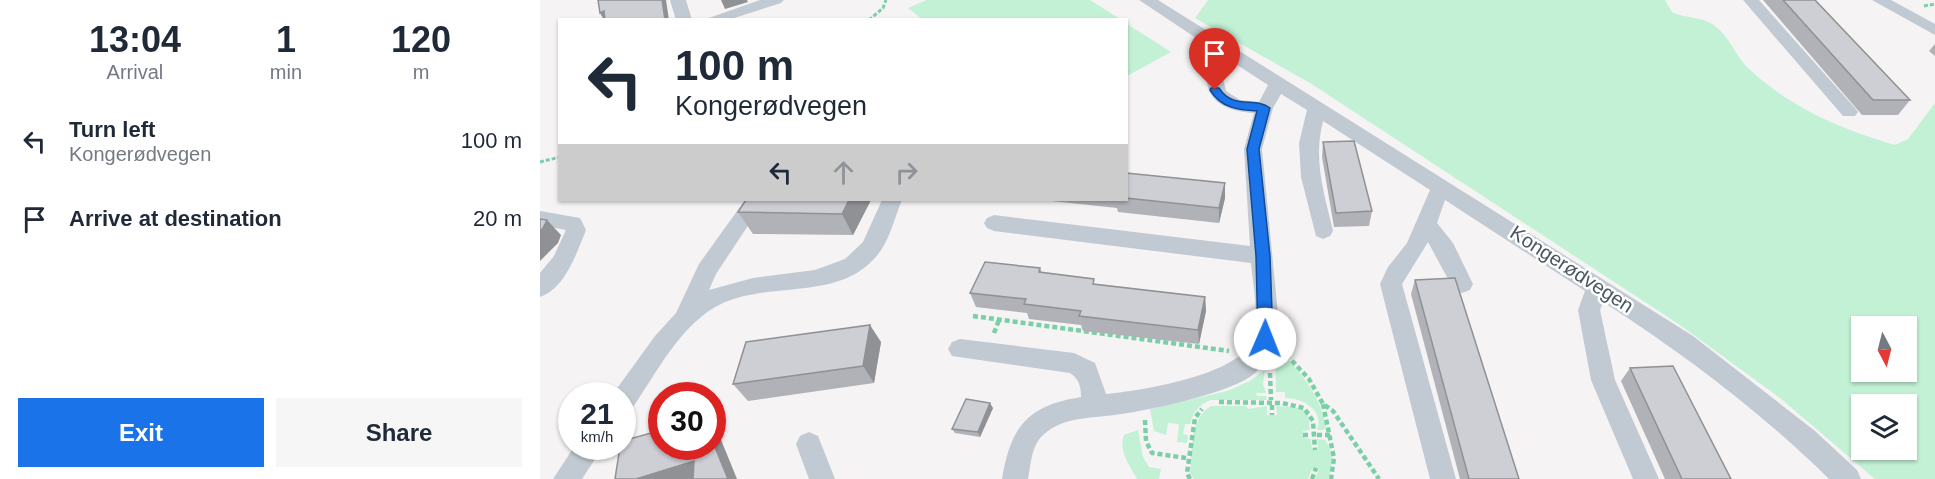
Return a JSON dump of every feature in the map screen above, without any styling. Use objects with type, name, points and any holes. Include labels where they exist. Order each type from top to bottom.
[{"type":"street","points":[[678,0],[683,18]]},
{"type":"street","name":"Kongerødvegen","points":[[1147,0],[1279,82],[1685,343],[1806,439],[1847,479]]},
{"type":"street","points":[[1751,0],[1849,112]]},
{"type":"street","points":[[1880,0],[1935,30]]},
{"type":"street","points":[[723,18],[750,14],[770,1]]},
{"type":"street","points":[[1220,45],[1214,75],[1215,90],[1219,96],[1235,106],[1264,108]]},
{"type":"street","points":[[1015,479],[1023,444],[1033,429],[1060,413],[1144,399],[1225,380],[1243,370],[1261,347],[1263,256],[1253,149],[1264,108],[1279,82]]},
{"type":"street","points":[[1317,107],[1308,143],[1311,177],[1323,231]]},
{"type":"street","points":[[1442,186],[1434,199],[1427,225],[1413,252],[1394,270],[1391,284],[1443,479]]},
{"type":"street","points":[[636,383],[686,315],[707,270],[754,201]]},
{"type":"street","points":[[686,315],[716,296],[748,287],[829,275],[852,266],[868,252],[891,201]]},
{"type":"street","points":[[540,218],[573,223],[576,230],[562,260],[540,288]]},
{"type":"street","points":[[994,223],[1263,256]]},
{"type":"street","points":[[1427,225],[1445,249],[1462,284]]},
{"type":"street","points":[[1598,286],[1589,310],[1603,380],[1646,479]]},
{"type":"street","points":[[960,349],[1074,363],[1086,370],[1092,387],[1094,407]]},
{"type":"street","points":[[809,444],[822,479]]},
{"type":"street","points":[[566,479],[580,460]]},
{"type":"path","points":[[871,18],[883,8],[886,0]]},
{"type":"path","points":[[540,162],[558,158]]},
{"type":"path","points":[[973,316],[1281,349],[1309,379],[1323,404],[1335,466],[1331,479]]},
{"type":"path","points":[[1144,399],[1148,448],[1157,455],[1186,458]]},
{"type":"path","points":[[1190,479],[1187,473],[1195,418],[1200,410],[1211,403],[1288,403],[1303,407],[1311,414],[1315,450]]},
{"type":"path","points":[[1323,404],[1333,411],[1379,479]]},
{"type":"path","points":[[1272,405],[1272,415]]},
{"type":"path","points":[[1304,435],[1310,435]]},
{"type":"path","points":[[1317,435],[1330,435]]},
{"type":"path","points":[[1312,479],[1316,468]]},
{"type":"green space","points":[[927,0],[1090,0],[1118,18],[921,18],[908,8]]},
{"type":"green space","points":[[1208,0],[1665,0],[1672,12],[1715,26],[1749,69],[1782,95],[1818,116],[1855,132],[1895,145],[1908,139],[1935,103],[1935,479],[1875,479],[1853,460],[1917,460],[1917,394],[1851,394],[1851,459],[1780,398],[1680,325],[1310,83],[1195,18]]},
{"type":"green space","points":[[1128,25],[1171,52],[1128,75]]},
{"type":"green space","points":[[1280,352],[1296,368],[1315,396],[1326,427],[1323,430],[1317,430],[1318,417],[1311,407],[1299,400],[1285,398],[1285,392],[1276,392],[1275,357]]},
{"type":"green space","points":[[1265,370],[1263,384],[1266,393],[1256,393],[1257,396],[1266,396],[1267,400],[1211,400],[1203,404],[1197,409],[1190,424],[1185,424],[1183,434],[1188,435],[1187,443],[1177,442],[1179,424],[1168,423],[1166,435],[1154,431],[1150,409],[1227,391],[1250,381]]},
{"type":"green space","points":[[1211,406],[1246,406],[1248,409],[1267,406],[1267,415],[1277,415],[1276,406],[1300,408],[1308,414],[1310,430],[1303,431],[1304,438],[1311,439],[1312,449],[1318,449],[1317,439],[1325,440],[1330,449],[1332,464],[1328,479],[1315,479],[1319,469],[1312,469],[1308,479],[1194,479],[1190,473],[1193,436],[1199,418]]},
{"type":"green space","points":[[1138,430],[1143,457],[1149,467],[1161,469],[1159,479],[1137,479],[1126,458],[1123,446],[1124,435]]},
{"type":"building","points":[[598,0],[662,0],[665,18],[605,18],[604,11],[600,13]]},
{"type":"building","points":[[1783,0],[1815,0],[1910,100],[1873,100]]},
{"type":"building","points":[[1354,141],[1372,211],[1336,213],[1323,142]]},
{"type":"building","points":[[1128,173],[1225,183],[1219,208],[1128,198]]},
{"type":"building","points":[[745,201],[848,201],[842,214],[738,212]]},
{"type":"building","points":[[540,219],[547,220],[540,231]]},
{"type":"building","points":[[985,262],[1040,268],[1039,272],[1094,279],[1093,284],[1205,297],[1198,330],[1079,316],[1081,311],[1024,304],[1026,299],[970,293]]},
{"type":"building","points":[[1455,278],[1519,479],[1469,479],[1415,280]]},
{"type":"building","points":[[870,325],[863,366],[733,384],[746,342]]},
{"type":"building","points":[[1673,366],[1731,479],[1682,479],[1630,368]]},
{"type":"building","points":[[966,399],[990,403],[978,432],[952,429]]},
{"type":"building","points":[[648,434],[648,460],[720,460],[728,479],[693,479],[694,461],[636,479],[615,479],[618,460],[636,460],[636,437]]},
{"type":"route","points":[[1215,90],[1219,96],[1235,106],[1264,108],[1253,149],[1263,256],[1267,326],[1265,339]]}]
